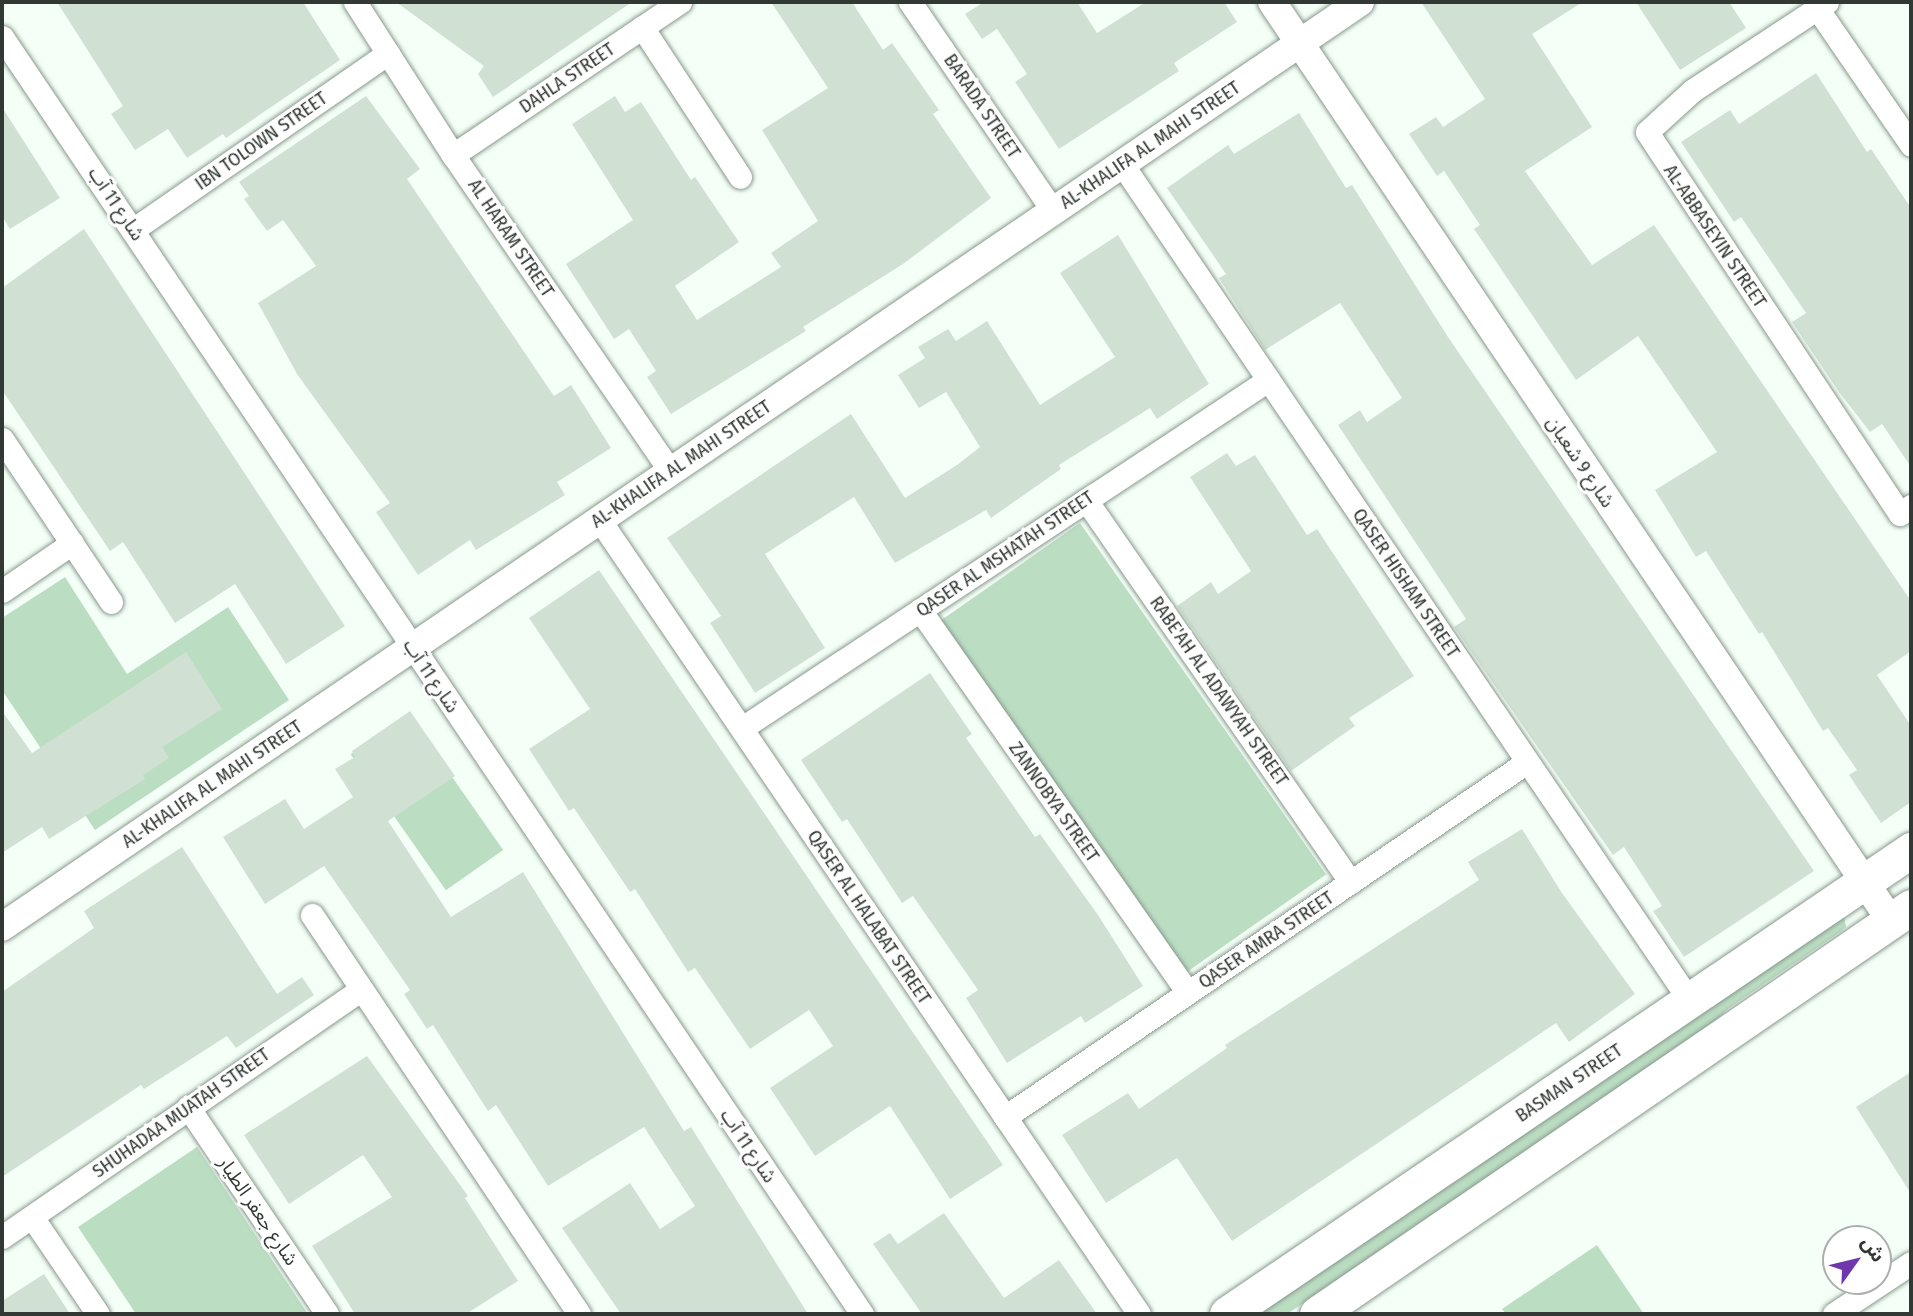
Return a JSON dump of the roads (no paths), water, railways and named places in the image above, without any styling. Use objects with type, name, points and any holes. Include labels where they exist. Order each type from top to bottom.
[{"type":"main road","name":"BASMAN STREET","points":[[1227,1314],[1911,850]]},
{"type":"main road","points":[[1317,1314],[1901,914]]},
{"type":"street","name":"AL HARAM STREET","points":[[355,2],[453,155],[671,472]]},
{"type":"street","name":"DAHLA STREET","points":[[453,155],[680,2]]},
{"type":"street","name":"BARADA STREET","points":[[910,2],[1053,211]]},
{"type":"street","name":"شارع 9 شعبان","points":[[1272,2],[1865,883],[1901,914]]},
{"type":"street","name":"AL-KHALIFA AL MAHI STREET","points":[[2,928],[1360,2]]},
{"type":"street","points":[[1822,5],[1911,145]]},
{"type":"street","name":"AL-ABBASEYIN STREET","points":[[1822,5],[1693,90],[1647,132],[1900,514],[1911,506]]},
{"type":"street","points":[[642,27],[740,177]]},
{"type":"street","name":"شارع 11 آب","points":[[2,37],[134,229],[412,648],[862,1314]]},
{"type":"street","name":"IBN TOLOWN STREET","points":[[134,229],[388,53]]},
{"type":"street","name":"QASER HISHAM STREET","points":[[1122,164],[1689,1001]]},
{"type":"street","name":"QASER AL MSHATAH STREET","points":[[742,728],[1269,380]]},
{"type":"street","points":[[2,439],[111,602]]},
{"type":"street","name":"RABE'AH AL ADAWYAH STREET","points":[[1086,500],[1351,881]]},
{"type":"street","name":"QASER AL HALABAT STREET","points":[[599,519],[1139,1314]]},
{"type":"street","points":[[2,591],[72,543]]},
{"type":"street","name":"ZANNOBYA STREET","points":[[920,611],[1188,993]]},
{"type":"street","name":"QASER AMRA STREET","points":[[1005,1117],[1527,762]]},
{"type":"street","points":[[312,915],[579,1314]]},
{"type":"street","name":"SHUHADAA MUATAH STREET","points":[[2,1237],[361,989]]},
{"type":"street","name":"شارع جعفر الطيار","points":[[188,1107],[327,1314]]},
{"type":"street","points":[[32,1217],[98,1314]]},
{"type":"street","points":[[1834,1314],[1911,1263]]}]
